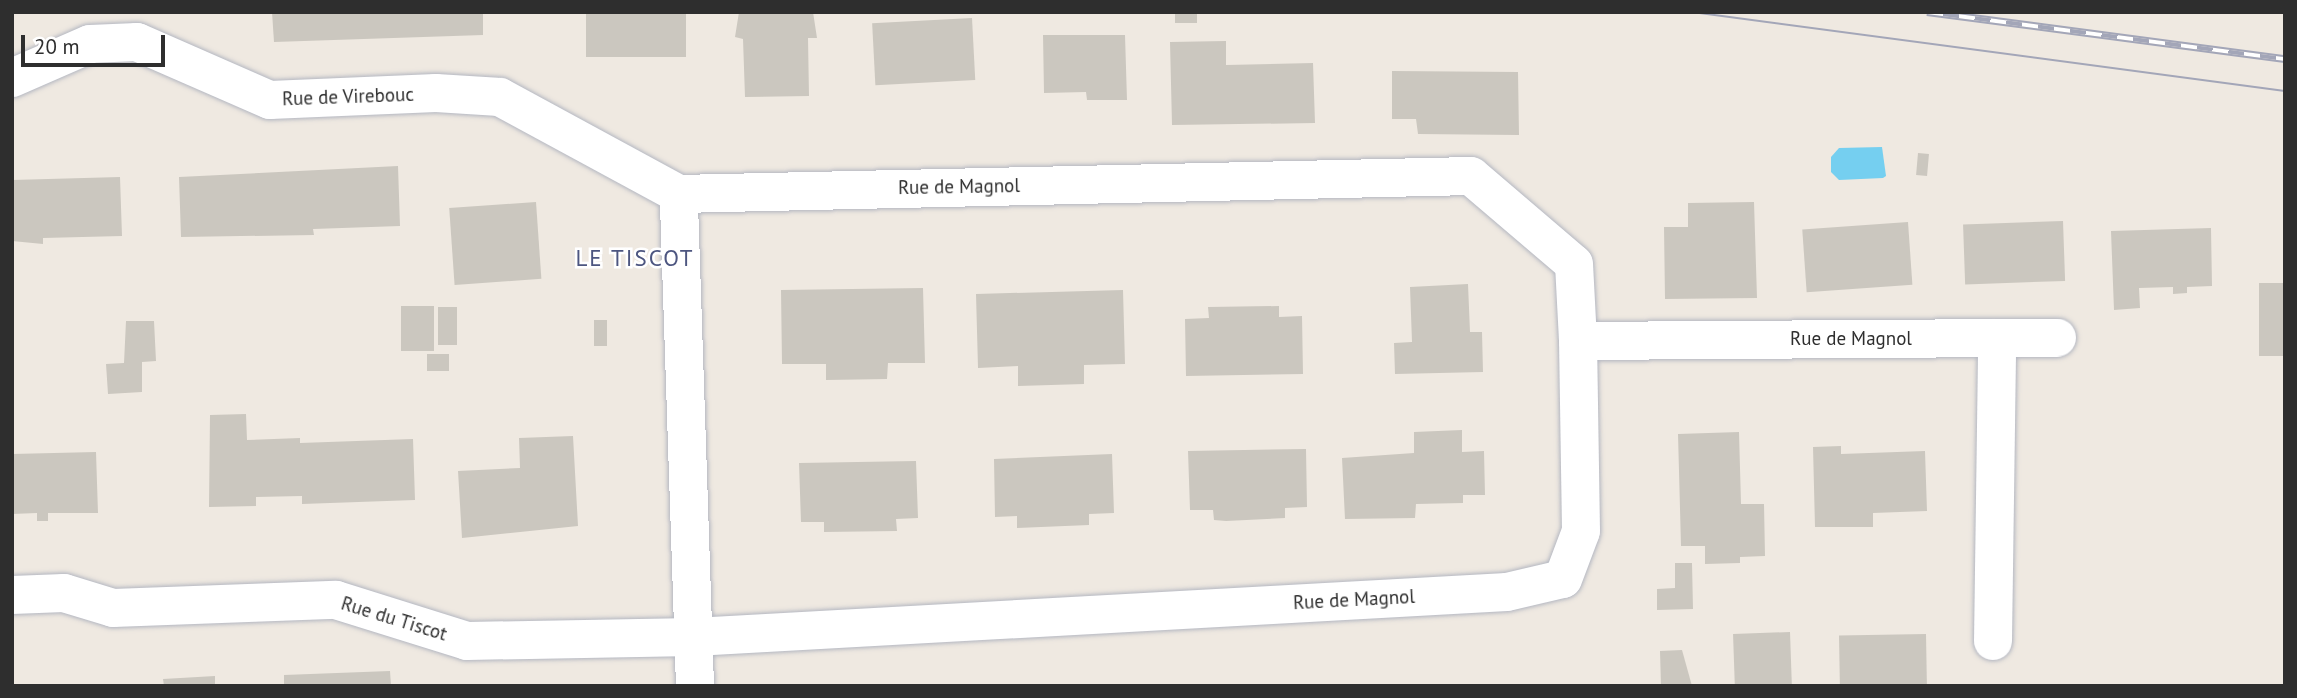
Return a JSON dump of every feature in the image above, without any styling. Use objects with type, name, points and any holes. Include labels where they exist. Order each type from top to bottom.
[{"type":"street","name":"Rue de Virebouc","points":[[12,78],[90,44],[137,42],[270,100],[436,93],[500,97],[679,194]]},
{"type":"street","name":"Rue de Magnol","points":[[679,194],[1471,176],[1574,264],[1578,341],[1581,531],[1563,579],[1507,592],[694,637]]},
{"type":"street","points":[[679,194],[695,686]]},
{"type":"street","points":[[1993,641],[1997,338]]},
{"type":"street","name":"Rue de Magnol","points":[[1578,341],[2057,338]]},
{"type":"street","name":"Rue du Tiscot","points":[[12,595],[64,593],[113,608],[336,600],[467,641],[694,637]]},
{"type":"water","points":[[1882,147],[1886,176],[1883,178],[1839,180],[1831,172],[1831,157],[1839,148]]},
{"type":"building","points":[[272,12],[483,12],[483,35],[274,42]]},
{"type":"building","points":[[586,12],[686,12],[686,57],[586,57]]},
{"type":"building","points":[[739,12],[813,12],[817,38],[808,38],[809,96],[745,97],[743,39],[735,37]]},
{"type":"building","points":[[1175,12],[1197,12],[1197,23],[1175,23]]},
{"type":"building","points":[[972,18],[975,80],[875,85],[872,23]]},
{"type":"building","points":[[1043,35],[1125,35],[1127,100],[1087,100],[1086,92],[1044,93]]},
{"type":"building","points":[[1226,41],[1226,65],[1313,63],[1315,123],[1172,125],[1170,42]]},
{"type":"building","points":[[1392,71],[1518,72],[1519,135],[1418,134],[1416,119],[1392,119]]},
{"type":"building","points":[[1918,153],[1929,154],[1927,176],[1916,175]]},
{"type":"building","points":[[398,166],[400,226],[313,229],[314,235],[181,237],[179,177]]},
{"type":"building","points":[[120,177],[122,236],[43,238],[43,244],[12,241],[12,180]]},
{"type":"building","points":[[536,202],[541,279],[455,285],[449,208]]},
{"type":"building","points":[[1754,202],[1757,298],[1665,299],[1664,227],[1688,227],[1688,203]]},
{"type":"building","points":[[2063,221],[2065,281],[1965,284],[1963,224]]},
{"type":"building","points":[[1908,222],[1912,285],[1807,292],[1802,229]]},
{"type":"building","points":[[2211,228],[2212,286],[2187,287],[2187,293],[2173,294],[2173,287],[2139,288],[2140,308],[2114,310],[2111,231]]},
{"type":"building","points":[[2259,283],[2285,283],[2285,356],[2259,356]]},
{"type":"building","points":[[1468,284],[1470,332],[1482,332],[1483,372],[1395,374],[1394,343],[1412,342],[1410,287]]},
{"type":"building","points":[[923,288],[925,363],[888,363],[887,379],[826,380],[826,364],[782,364],[781,290]]},
{"type":"building","points":[[1123,290],[1125,364],[1084,365],[1084,384],[1018,386],[1018,366],[978,368],[976,294]]},
{"type":"building","points":[[401,306],[434,306],[434,351],[401,351]]},
{"type":"building","points":[[1279,306],[1279,317],[1302,316],[1303,374],[1186,376],[1185,319],[1209,318],[1208,307]]},
{"type":"building","points":[[438,307],[457,307],[457,345],[438,345]]},
{"type":"building","points":[[594,320],[607,320],[607,346],[594,346]]},
{"type":"building","points":[[126,321],[154,321],[156,361],[142,362],[142,392],[108,394],[106,364],[124,363]]},
{"type":"building","points":[[427,354],[449,354],[449,371],[427,371]]},
{"type":"building","points":[[246,414],[247,440],[300,438],[300,443],[413,439],[415,500],[302,504],[302,496],[256,497],[256,506],[209,507],[210,415]]},
{"type":"building","points":[[1462,430],[1462,452],[1484,451],[1485,495],[1463,495],[1463,503],[1416,504],[1415,518],[1345,519],[1342,458],[1414,453],[1414,432]]},
{"type":"building","points":[[1739,432],[1741,504],[1764,504],[1765,556],[1740,557],[1740,563],[1705,564],[1705,546],[1681,546],[1678,434]]},
{"type":"building","points":[[573,436],[578,526],[462,538],[458,471],[520,468],[519,438]]},
{"type":"building","points":[[1841,446],[1841,454],[1925,451],[1927,511],[1873,513],[1873,527],[1815,527],[1813,447]]},
{"type":"building","points":[[1306,449],[1307,507],[1285,508],[1285,518],[1226,521],[1214,520],[1213,510],[1190,510],[1188,451]]},
{"type":"building","points":[[96,452],[98,513],[48,513],[48,521],[37,521],[37,513],[12,514],[12,454]]},
{"type":"building","points":[[1112,454],[1114,513],[1089,514],[1089,525],[1017,528],[1017,516],[995,517],[994,459]]},
{"type":"building","points":[[916,461],[918,518],[896,519],[897,531],[824,532],[824,522],[801,522],[799,463]]},
{"type":"building","points":[[1675,563],[1692,563],[1693,609],[1657,610],[1657,589],[1675,588]]},
{"type":"building","points":[[1790,632],[1792,686],[1735,686],[1733,634]]},
{"type":"building","points":[[1926,634],[1927,686],[1840,686],[1839,636]]},
{"type":"building","points":[[1682,650],[1692,686],[1661,686],[1660,651]]},
{"type":"building","points":[[390,671],[391,686],[284,686],[284,675]]},
{"type":"building","points":[[215,676],[215,686],[164,686],[163,679]]},
{"type":"tram line","points":[[1692,12],[2285,91]]},
{"type":"railway","points":[[1927,12],[2285,59]]},
{"type":"district","name":"LE TISCOT","points":[[635,258]]}]
